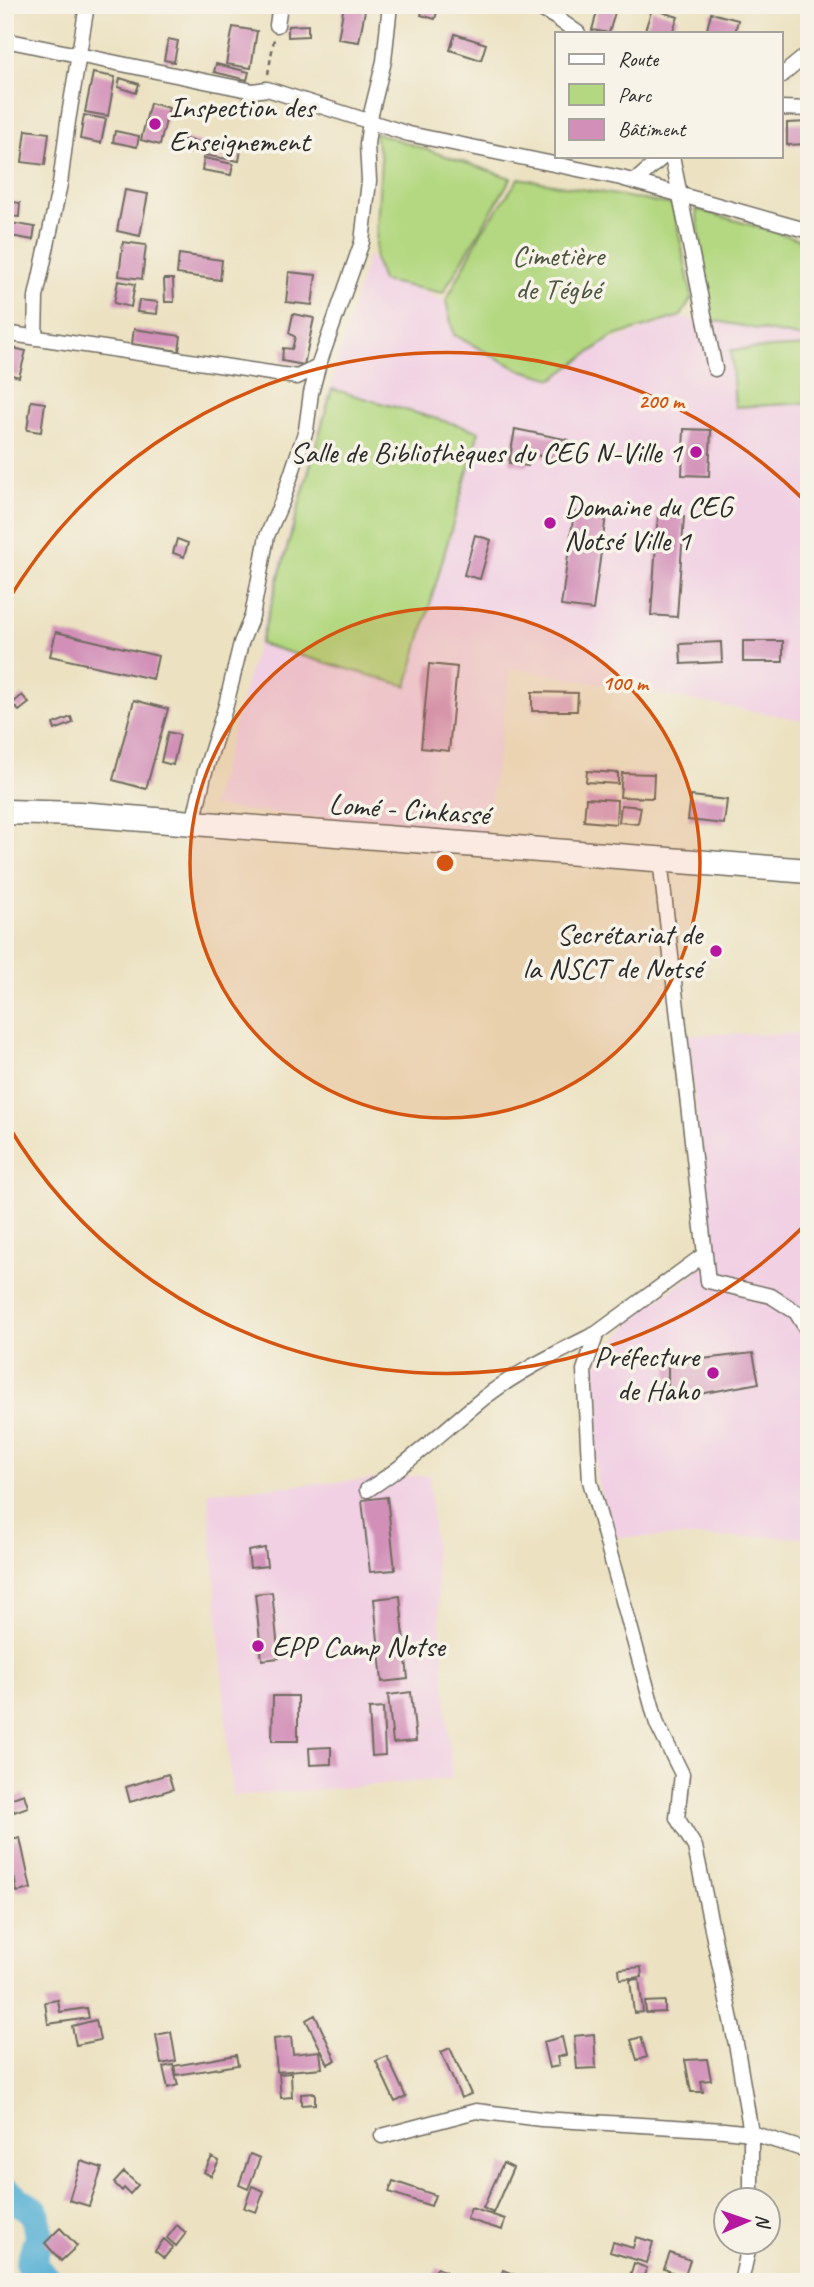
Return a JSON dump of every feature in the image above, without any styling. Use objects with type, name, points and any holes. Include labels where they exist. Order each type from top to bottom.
[{"type":"highway","name":"Lomé - Cinkassé","points":[[5,812],[79,814],[809,871]]},
{"type":"street","points":[[35,338],[36,297],[60,184],[87,5]]},
{"type":"street","points":[[277,25],[280,5]]},
{"type":"street","points":[[193,824],[241,643],[252,616],[267,536],[283,499],[306,430],[318,367],[362,242],[369,181],[369,122],[384,61],[390,5]]},
{"type":"street","points":[[534,5],[576,32]]},
{"type":"street","points":[[5,40],[253,91],[267,89],[409,134],[634,182],[809,231]]},
{"type":"street","points":[[782,75],[809,53]]},
{"type":"street","points":[[782,108],[809,109]]},
{"type":"street","points":[[634,182],[662,158]]},
{"type":"street","points":[[672,158],[715,369]]},
{"type":"street","points":[[5,333],[296,377],[318,367]]},
{"type":"street","points":[[660,859],[708,1281],[771,1296],[796,1312],[809,1333]]},
{"type":"street","points":[[367,1490],[393,1473],[487,1396],[543,1360],[597,1333],[705,1254]]},
{"type":"street","points":[[597,1333],[584,1370],[590,1481],[657,1724],[682,1774],[677,1818],[695,1847],[737,2049],[751,2133],[751,2186]]},
{"type":"street","points":[[382,2136],[476,2111],[554,2120],[751,2133],[809,2151]]},
{"type":"street","points":[[741,2282],[747,2256]]},
{"type":"path","points":[[267,89],[277,25]]},
{"type":"shaded area","name":"Domaine du CEG Notsé Ville 1","points":[[368,255],[409,286],[446,301],[454,335],[553,379],[602,344],[676,318],[711,320],[809,340],[809,721],[511,668],[485,835],[211,807]]},
{"type":"shaded area","points":[[687,1034],[809,1034],[809,1537],[612,1537],[596,1477],[592,1369],[638,1313],[696,1273],[710,1230]]},
{"type":"shaded area","points":[[429,1475],[452,1779],[232,1796],[208,1492]]},
{"type":"green space","points":[[374,132],[511,178],[443,293],[382,281],[375,260],[381,159]]},
{"type":"green space","name":"Cimetière de Tégbé","points":[[519,178],[673,205],[692,297],[681,316],[612,337],[553,379],[518,369],[454,335],[446,301],[481,233]]},
{"type":"green space","points":[[696,209],[809,242],[809,339],[711,320]]},
{"type":"green space","points":[[809,346],[809,403],[735,407],[731,350]]},
{"type":"green space","points":[[332,389],[479,431],[407,686],[260,644]]},
{"type":"building","points":[[344,5],[366,5],[359,42],[338,39]]},
{"type":"building","points":[[424,5],[439,5],[435,19],[421,15]]},
{"type":"building","points":[[599,5],[617,5],[609,32],[592,30]]},
{"type":"building","points":[[652,9],[678,17],[672,32],[644,32]]},
{"type":"building","points":[[711,13],[738,20],[735,32],[706,32]]},
{"type":"building","points":[[308,25],[308,36],[288,37],[288,26]]},
{"type":"building","points":[[233,27],[257,31],[251,68],[226,64]]},
{"type":"building","points":[[455,34],[486,44],[481,60],[450,50]]},
{"type":"building","points":[[168,39],[178,41],[174,62],[164,60]]},
{"type":"building","points":[[216,64],[249,72],[247,80],[214,72]]},
{"type":"building","points":[[93,73],[115,77],[108,116],[85,112]]},
{"type":"building","points":[[120,78],[139,84],[136,93],[118,87]]},
{"type":"building","name":"Inspection des Enseignement","points":[[150,103],[169,108],[160,145],[141,140]]},
{"type":"building","points":[[84,115],[106,119],[101,143],[80,139]]},
{"type":"building","points":[[809,122],[809,144],[787,145],[787,123]]},
{"type":"building","points":[[26,130],[49,133],[45,165],[22,162]]},
{"type":"building","points":[[115,131],[139,136],[137,147],[113,142]]},
{"type":"building","points":[[183,139],[241,150],[239,161],[181,151]]},
{"type":"building","points":[[204,158],[233,164],[231,175],[202,170]]},
{"type":"building","points":[[125,190],[148,194],[140,236],[117,231]]},
{"type":"building","points":[[7,201],[20,203],[19,217],[5,216]]},
{"type":"building","points":[[5,222],[35,227],[33,240],[5,235]]},
{"type":"building","points":[[123,242],[146,245],[142,279],[119,276]]},
{"type":"building","points":[[179,254],[222,260],[220,280],[177,274]]},
{"type":"building","points":[[289,272],[316,275],[312,305],[286,302]]},
{"type":"building","points":[[164,279],[173,279],[174,302],[165,302]]},
{"type":"building","points":[[118,281],[135,284],[131,307],[114,303]]},
{"type":"building","points":[[139,300],[158,302],[157,314],[137,312]]},
{"type":"building","points":[[293,314],[314,318],[304,365],[282,361],[283,348],[292,349],[295,337],[289,333]]},
{"type":"building","points":[[134,329],[181,336],[179,351],[132,344]]},
{"type":"building","points":[[5,346],[26,351],[19,377],[5,373]]},
{"type":"building","points":[[31,401],[45,403],[41,432],[27,430]]},
{"type":"building","points":[[515,429],[569,440],[565,461],[531,454],[528,466],[509,463]]},
{"type":"building","name":"Salle de Bibliothèques du CEG N-Ville 1","points":[[684,429],[711,430],[709,476],[682,475]]},
{"type":"building","points":[[574,512],[606,516],[593,610],[561,606]]},
{"type":"building","points":[[658,515],[684,517],[677,617],[651,615]]},
{"type":"building","points":[[475,535],[491,540],[480,579],[464,575]]},
{"type":"building","points":[[177,539],[188,543],[184,557],[173,553]]},
{"type":"building","points":[[56,632],[158,656],[153,679],[50,656]]},
{"type":"building","points":[[743,641],[783,641],[783,662],[743,662]]},
{"type":"building","points":[[721,642],[722,662],[681,664],[680,644]]},
{"type":"building","points":[[429,664],[457,667],[449,751],[421,748]]},
{"type":"building","points":[[532,692],[578,693],[577,711],[532,711]]},
{"type":"building","points":[[22,695],[29,703],[19,711],[12,704]]},
{"type":"building","points":[[134,700],[168,709],[146,789],[113,780]]},
{"type":"building","points":[[71,717],[73,723],[55,730],[53,724]]},
{"type":"building","points":[[168,732],[180,735],[173,765],[161,762]]},
{"type":"building","points":[[587,771],[618,773],[618,784],[586,782]]},
{"type":"building","points":[[622,773],[654,774],[653,798],[620,797]]},
{"type":"building","points":[[691,796],[727,800],[724,824],[688,820]]},
{"type":"building","points":[[586,798],[617,800],[616,824],[584,821]]},
{"type":"building","points":[[621,805],[641,807],[638,824],[619,822]]},
{"type":"building","name":"Préfecture de Haho","points":[[753,1353],[759,1383],[668,1400],[668,1363]]},
{"type":"building","points":[[387,1497],[395,1570],[370,1572],[362,1500]]},
{"type":"building","points":[[265,1548],[267,1566],[250,1568],[248,1551]]},
{"type":"building","points":[[272,1592],[279,1658],[262,1660],[255,1594]]},
{"type":"building","points":[[400,1596],[408,1679],[382,1682],[374,1599]]},
{"type":"building","points":[[411,1692],[416,1741],[393,1743],[388,1695]]},
{"type":"building","points":[[273,1696],[298,1696],[298,1741],[272,1741]]},
{"type":"building","points":[[383,1708],[385,1755],[372,1756],[369,1709]]},
{"type":"building","points":[[331,1747],[331,1764],[310,1765],[309,1748]]},
{"type":"building","points":[[168,1774],[173,1789],[130,1802],[126,1787]]},
{"type":"building","points":[[24,1794],[28,1807],[14,1812],[9,1799]]},
{"type":"building","points":[[20,1838],[31,1889],[17,1892],[7,1841]]},
{"type":"building","points":[[641,1967],[642,1977],[620,1979],[619,1969]]},
{"type":"building","points":[[639,1979],[643,2012],[634,2013],[630,1980]]},
{"type":"building","points":[[58,2000],[60,2012],[87,2008],[89,2018],[48,2024],[45,2002]]},
{"type":"building","points":[[665,2001],[665,2012],[646,2013],[645,2002]]},
{"type":"building","points":[[315,2015],[336,2060],[328,2064],[306,2020]]},
{"type":"building","points":[[96,2020],[100,2040],[76,2045],[72,2026]]},
{"type":"building","points":[[171,2032],[176,2061],[161,2064],[156,2035]]},
{"type":"building","points":[[594,2034],[596,2068],[577,2069],[574,2036]]},
{"type":"building","points":[[291,2037],[293,2054],[320,2051],[322,2068],[277,2072],[274,2039]]},
{"type":"building","points":[[562,2037],[566,2055],[557,2057],[559,2066],[549,2068],[543,2042]]},
{"type":"building","points":[[641,2037],[647,2057],[637,2060],[631,2040]]},
{"type":"building","points":[[450,2048],[471,2094],[461,2098],[441,2052]]},
{"type":"building","points":[[236,2055],[238,2065],[176,2075],[174,2066]]},
{"type":"building","points":[[387,2056],[406,2097],[395,2102],[376,2061]]},
{"type":"building","points":[[707,2059],[711,2080],[701,2081],[703,2092],[691,2092],[685,2060]]},
{"type":"building","points":[[173,2065],[178,2085],[168,2088],[163,2067]]},
{"type":"building","points":[[291,2073],[292,2097],[281,2098],[279,2074]]},
{"type":"building","points":[[315,2093],[315,2104],[301,2105],[301,2094]]},
{"type":"building","points":[[250,2154],[260,2158],[248,2189],[239,2185]]},
{"type":"building","points":[[212,2157],[219,2161],[211,2176],[204,2172]]},
{"type":"building","points":[[81,2161],[102,2168],[89,2206],[69,2200]]},
{"type":"building","points":[[503,2163],[513,2168],[493,2213],[483,2208]]},
{"type":"building","points":[[124,2172],[138,2185],[130,2194],[114,2183]]},
{"type":"building","points":[[393,2181],[435,2195],[431,2206],[389,2192]]},
{"type":"building","points":[[252,2186],[264,2191],[256,2212],[244,2208]]},
{"type":"building","points":[[471,2208],[505,2219],[502,2230],[467,2219]]},
{"type":"building","points":[[177,2225],[186,2233],[176,2246],[167,2238]]},
{"type":"building","points":[[60,2228],[77,2246],[61,2261],[45,2243]]},
{"type":"building","points":[[636,2237],[653,2242],[647,2263],[610,2252],[613,2242],[633,2248]]},
{"type":"building","points":[[164,2239],[173,2247],[164,2258],[155,2251]]},
{"type":"building","points":[[670,2253],[690,2260],[684,2277],[664,2269]]},
{"type":"building","points":[[634,2263],[647,2268],[641,2282],[628,2282]]},
{"type":"building","points":[[437,2268],[445,2271],[442,2282],[432,2282]]},
{"type":"building","points":[[503,2270],[528,2280],[499,2282]]},
{"type":"waterway","points":[[5,2192],[35,2212],[39,2237],[30,2265],[49,2282]]},
{"type":"place","name":"Inspection des Enseignement","points":[[155,124]]},
{"type":"place","name":"Salle de Bibliothèques du CEG N-Ville 1","points":[[696,452]]},
{"type":"place","name":"Domaine du CEG Notsé Ville 1","points":[[550,523]]},
{"type":"place","name":"Secrétariat de la NSCT de Notsé","points":[[716,951]]},
{"type":"place","name":"Préfecture de Haho","points":[[713,1373]]},
{"type":"place","name":"EPP Camp Notse","points":[[258,1646]]}]
